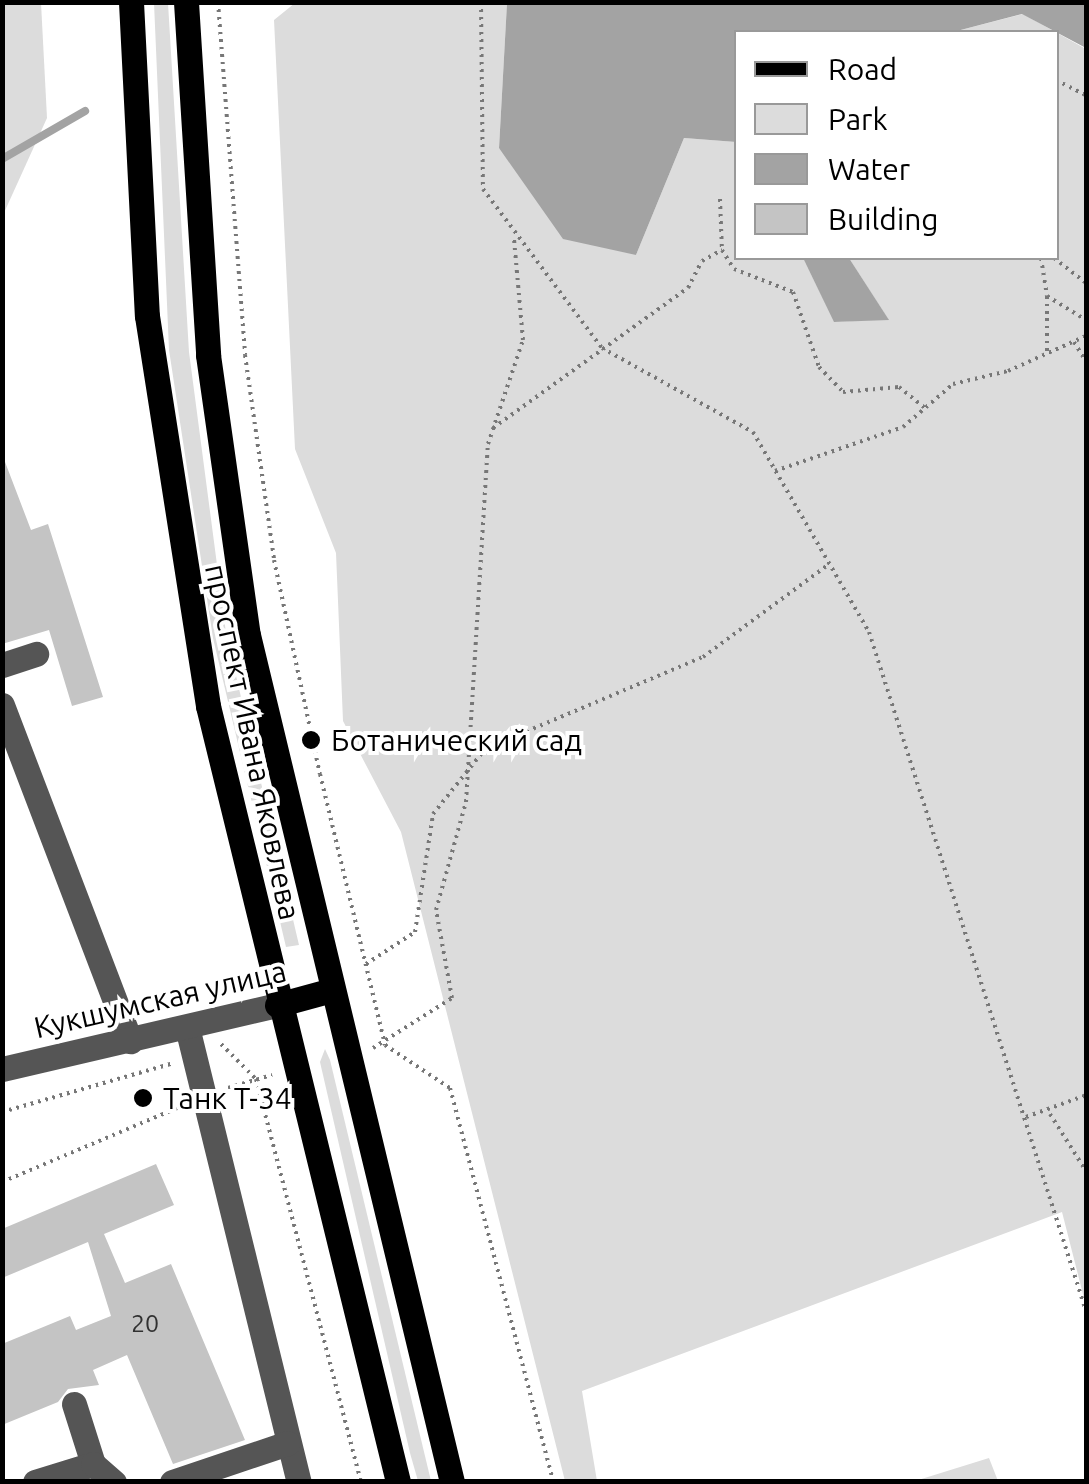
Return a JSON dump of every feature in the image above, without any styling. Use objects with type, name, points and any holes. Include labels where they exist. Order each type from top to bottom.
[{"type":"main road","name":"проспект Ивана Яковлева","points":[[131,2],[147,316],[172,504],[208,706],[277,1004],[398,1482]]},
{"type":"main road","name":"проспект Ивана Яковлева","points":[[186,2],[208,355],[230,530],[272,747],[452,1482]]},
{"type":"main road","name":"Кукшумская улица","points":[[277,1004],[332,990]]},
{"type":"street","points":[[2,664],[36,654]]},
{"type":"street","points":[[2,705],[130,1041]]},
{"type":"street","name":"Кукшумская улица","points":[[2,1069],[277,1004]]},
{"type":"street","points":[[188,1027],[299,1482]]},
{"type":"street","points":[[74,1404],[93,1464],[114,1482]]},
{"type":"street","points":[[172,1482],[288,1443]]},
{"type":"street","points":[[35,1482],[93,1464]]},
{"type":"path","points":[[218,2],[245,355],[274,560],[365,965],[386,1044],[450,1088],[553,1482]]},
{"type":"path","points":[[481,2],[483,189],[514,239],[602,348],[752,432],[869,632],[1086,1311]]},
{"type":"path","points":[[1059,82],[1086,95]]},
{"type":"path","points":[[720,199],[722,250],[734,269],[793,292],[819,367],[843,392],[899,387],[925,408]]},
{"type":"path","points":[[386,1044],[452,998],[436,910],[466,802],[493,428],[523,340],[514,239]]},
{"type":"path","points":[[493,428],[688,288],[702,261],[722,250]]},
{"type":"path","points":[[1041,260],[1047,296],[1047,354]]},
{"type":"path","points":[[1057,260],[1086,283]]},
{"type":"path","points":[[1047,296],[1086,320]]},
{"type":"path","points":[[775,471],[903,426],[953,384],[1047,354],[1086,336]]},
{"type":"path","points":[[1074,342],[1086,362]]},
{"type":"path","points":[[365,965],[415,932],[433,814],[485,749],[703,658],[829,564]]},
{"type":"path","points":[[2,1112],[222,1048],[256,1079],[361,1482]]},
{"type":"path","points":[[2,1182],[205,1096],[273,1075]]},
{"type":"path","points":[[1024,1117],[1050,1114],[1086,1095]]},
{"type":"path","points":[[1050,1114],[1086,1171]]},
{"type":"green space","points":[[3,2],[41,3],[47,118],[3,215]]},
{"type":"green space","points":[[154,3],[168,3],[189,352],[226,633],[299,945],[286,947],[213,638],[169,350]]},
{"type":"green space","points":[[295,3],[507,3],[499,148],[636,255],[684,138],[734,142],[734,260],[804,260],[835,322],[888,319],[850,260],[1059,260],[1059,34],[1086,49],[1086,1306],[1062,1212],[582,1391],[597,1481],[565,1481],[401,832],[343,721],[336,553],[295,449],[274,20]]},
{"type":"green space","points":[[1023,14],[1051,30],[961,30]]},
{"type":"green space","points":[[325,1049],[431,1481],[418,1481],[410,1453],[320,1062]]},
{"type":"green space","points":[[989,1458],[998,1481],[915,1481]]},
{"type":"water","points":[[507,3],[1086,3],[1086,48],[1059,34],[1059,30],[1022,14],[961,30],[734,30],[734,142],[684,138],[636,255],[563,239],[499,148]]},
{"type":"water","points":[[804,260],[850,260],[889,320],[834,322]]},
{"type":"building","points":[[2,454],[31,530],[48,524],[103,697],[72,706],[49,630],[2,644]]},
{"type":"building","points":[[156,1164],[174,1205],[104,1234],[125,1283],[171,1264],[245,1440],[173,1464],[127,1355],[93,1370],[99,1385],[68,1389],[58,1402],[2,1425],[2,1344],[70,1316],[76,1330],[111,1316],[88,1242],[2,1278],[2,1229]]},
{"type":"waterway","points":[[2,159],[85,111]]},
{"type":"place","name":"Ботанический сад","points":[[311,740]]},
{"type":"place","name":"Танк Т-34","points":[[143,1098]]}]
